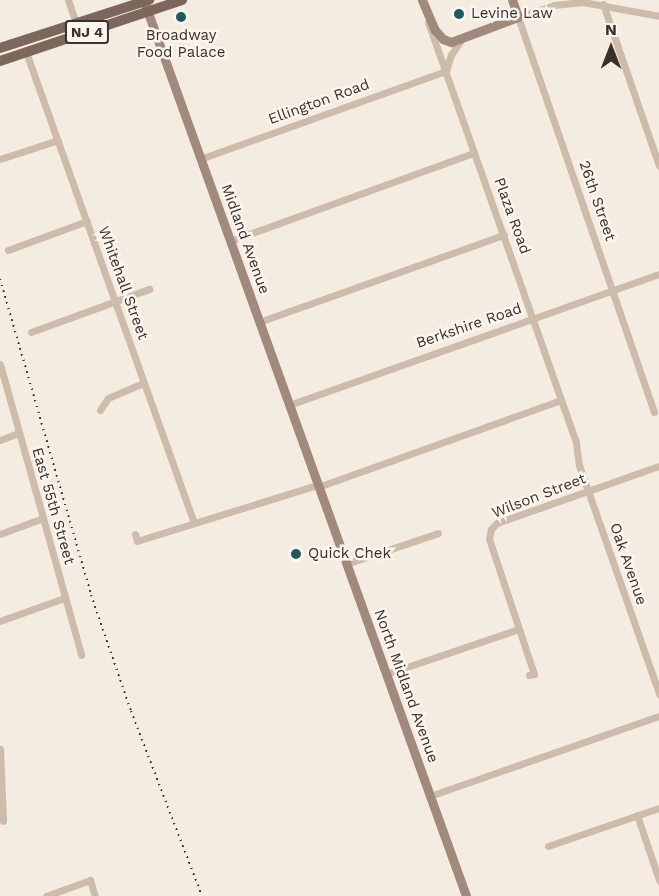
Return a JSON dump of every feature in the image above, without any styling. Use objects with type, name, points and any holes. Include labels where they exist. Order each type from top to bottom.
[{"type":"main road","name":"NJ 4","points":[[0,48],[76,23],[147,4],[182,0]]},
{"type":"main road","name":"NJ 4","points":[[0,61],[147,4]]},
{"type":"street","points":[[68,0],[76,23]]},
{"type":"street","name":"Plaza Road","points":[[422,0],[431,36],[447,71],[473,153],[576,442]]},
{"type":"street","name":"26th Street","points":[[512,0],[654,412]]},
{"type":"street","points":[[426,14],[443,39],[451,42],[554,5],[603,2],[659,16]]},
{"type":"street","points":[[603,2],[659,166]]},
{"type":"street","name":"Midland Avenue","points":[[147,4],[317,486]]},
{"type":"street","points":[[447,71],[451,55],[461,40]]},
{"type":"street","name":"Whitehall Street","points":[[26,52],[194,523]]},
{"type":"street","name":"Ellington Road","points":[[200,159],[447,71]]},
{"type":"street","points":[[0,159],[57,140]]},
{"type":"street","points":[[230,240],[473,153]]},
{"type":"street","points":[[8,250],[87,221]]},
{"type":"street","points":[[259,322],[504,235]]},
{"type":"street","name":"Berkshire Road","points":[[289,405],[659,274]]},
{"type":"street","points":[[31,332],[149,289]]},
{"type":"street","name":"East 55th Street","points":[[0,364],[81,655]]},
{"type":"street","points":[[100,410],[108,398],[144,383]]},
{"type":"street","points":[[135,534],[137,541],[317,486],[561,400]]},
{"type":"street","points":[[0,440],[18,433]]},
{"type":"street","name":"Oak Avenue","points":[[576,442],[579,465],[659,694]]},
{"type":"street","name":"Wilson Street","points":[[519,629],[489,539],[491,529],[497,523],[659,466]]},
{"type":"street","name":"North Midland Avenue","points":[[317,486],[466,896]]},
{"type":"street","points":[[0,534],[43,518]]},
{"type":"street","points":[[346,564],[438,533]]},
{"type":"street","points":[[0,621],[64,598]]},
{"type":"street","points":[[386,674],[519,629],[534,674],[529,675]]},
{"type":"street","points":[[430,796],[659,716]]},
{"type":"street","points":[[0,749],[3,821]]},
{"type":"street","points":[[548,846],[659,808]]},
{"type":"street","points":[[638,815],[659,880]]},
{"type":"street","points":[[46,896],[90,880],[95,896]]},
{"type":"railway","points":[[0,279],[91,595],[131,711],[202,896]]},
{"type":"place","name":"Levine Law","points":[[459,14]]},
{"type":"place","name":"Broadway Food Palace","points":[[181,17]]},
{"type":"place","name":"Quick Chek","points":[[296,554]]}]
